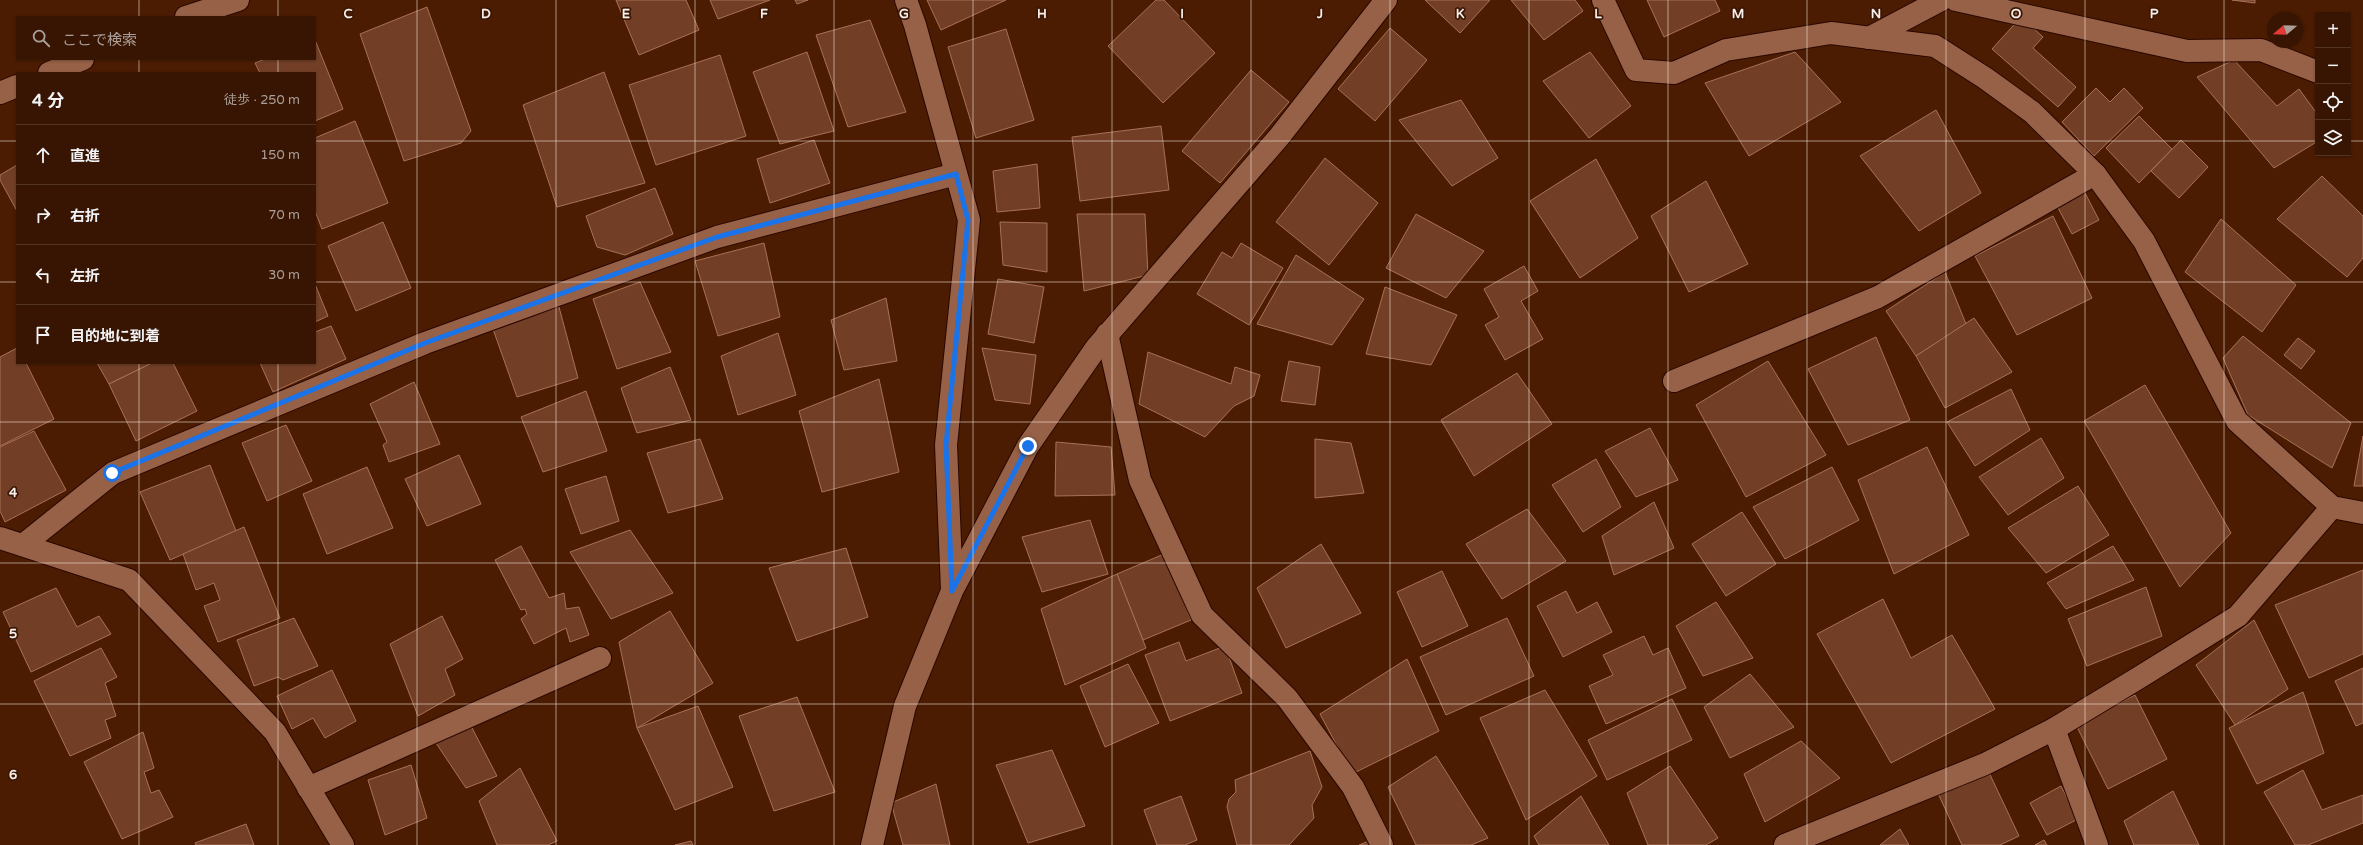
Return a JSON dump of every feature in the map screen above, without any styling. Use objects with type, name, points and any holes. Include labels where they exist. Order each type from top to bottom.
[{"type":"street","points":[[189,16],[238,0]]},
{"type":"street","points":[[906,0],[968,220],[946,445],[952,591]]},
{"type":"street","points":[[872,845],[905,706],[952,591],[1028,446],[1107,334],[1279,137],[1386,0]]},
{"type":"street","points":[[1603,0],[1636,70],[1674,73],[1726,50],[1831,33],[1935,46],[1985,78],[2032,112],[2095,174],[2144,241],[2237,421],[2332,507],[2363,513]]},
{"type":"street","points":[[1869,38],[1941,0]]},
{"type":"street","points":[[1956,0],[2187,51],[2261,50],[2315,71]]},
{"type":"street","points":[[50,72],[80,60]]},
{"type":"street","points":[[0,93],[16,86]]},
{"type":"street","points":[[23,545],[112,473],[425,343],[717,237],[956,174]]},
{"type":"street","points":[[1674,381],[1878,297],[2095,174]]},
{"type":"street","points":[[1107,334],[1140,480],[1202,615],[1287,698],[1353,787],[1382,845]]},
{"type":"street","points":[[1785,845],[1985,764],[2054,729],[2238,616],[2332,507]]},
{"type":"street","points":[[0,538],[129,580],[275,732],[343,845]]},
{"type":"street","points":[[308,788],[600,658]]},
{"type":"street","points":[[2054,729],[2097,845]]},
{"type":"building","points":[[616,0],[686,0],[699,30],[639,55]]},
{"type":"building","points":[[710,0],[770,0],[718,19]]},
{"type":"building","points":[[795,0],[808,0],[797,4]]},
{"type":"building","points":[[927,0],[1006,0],[941,30]]},
{"type":"building","points":[[1156,0],[1164,0],[1215,53],[1163,103],[1108,46]]},
{"type":"building","points":[[1425,0],[1490,0],[1460,33]]},
{"type":"building","points":[[1511,0],[1575,0],[1583,11],[1544,40]]},
{"type":"building","points":[[1647,0],[1715,0],[1720,11],[1664,37]]},
{"type":"building","points":[[2232,0],[2255,0],[2255,3]]},
{"type":"building","points":[[427,7],[471,131],[461,143],[404,161],[360,34]]},
{"type":"building","points":[[2021,17],[2043,37],[2033,48],[2076,87],[2058,107],[1992,49]]},
{"type":"building","points":[[870,20],[906,112],[848,127],[816,35]]},
{"type":"building","points":[[1390,28],[1427,60],[1375,121],[1338,89]]},
{"type":"building","points":[[1006,29],[1034,120],[976,138],[948,47]]},
{"type":"building","points":[[316,42],[343,109],[316,121],[316,72],[260,72],[255,63],[262,60],[316,60]]},
{"type":"building","points":[[807,52],[834,131],[780,144],[753,72]]},
{"type":"building","points":[[1590,52],[1631,106],[1589,138],[1543,81]]},
{"type":"building","points":[[1795,52],[1841,102],[1749,156],[1705,83]]},
{"type":"building","points":[[720,55],[746,136],[656,165],[629,85]]},
{"type":"building","points":[[2234,60],[2277,106],[2299,89],[2315,111],[2315,143],[2274,168],[2197,77]]},
{"type":"building","points":[[1251,70],[1289,102],[1220,183],[1182,151]]},
{"type":"building","points":[[604,72],[645,183],[557,207],[523,105]]},
{"type":"building","points":[[2096,88],[2110,102],[2124,88],[2143,108],[2094,156],[2062,122]]},
{"type":"building","points":[[1461,100],[1498,158],[1452,186],[1399,120]]},
{"type":"building","points":[[1936,110],[1981,193],[1919,231],[1860,156]]},
{"type":"building","points":[[2139,116],[2172,149],[2139,183],[2106,148]]},
{"type":"building","points":[[355,121],[388,203],[322,229],[316,214],[316,138]]},
{"type":"building","points":[[1161,126],[1169,190],[1080,201],[1072,137]]},
{"type":"building","points":[[814,140],[830,183],[770,203],[757,159]]},
{"type":"building","points":[[2181,140],[2208,167],[2179,198],[2151,171]]},
{"type":"building","points":[[1325,158],[1378,203],[1329,265],[1276,222]]},
{"type":"building","points":[[1596,159],[1638,238],[1580,278],[1530,201]]},
{"type":"building","points":[[1037,164],[1040,208],[997,212],[993,171]]},
{"type":"building","points":[[16,166],[16,209],[0,180],[0,175]]},
{"type":"building","points":[[2322,176],[2363,216],[2363,258],[2347,277],[2277,219]]},
{"type":"building","points":[[1706,181],[1748,264],[1689,292],[1651,216]]},
{"type":"building","points":[[655,188],[673,234],[625,255],[597,247],[586,216]]},
{"type":"building","points":[[2085,193],[2099,220],[2072,234],[2057,206]]},
{"type":"building","points":[[1077,214],[1145,214],[1148,275],[1084,291]]},
{"type":"building","points":[[1416,214],[1484,251],[1446,298],[1386,268]]},
{"type":"building","points":[[2053,216],[2092,298],[2017,335],[1975,256]]},
{"type":"building","points":[[2221,219],[2296,285],[2262,332],[2185,272]]},
{"type":"building","points":[[383,222],[411,288],[356,311],[328,246]]},
{"type":"building","points":[[1000,222],[1047,223],[1047,272],[1003,265]]},
{"type":"building","points":[[764,243],[780,317],[718,336],[695,261]]},
{"type":"building","points":[[1241,243],[1283,268],[1249,325],[1197,294],[1222,252],[1232,258]]},
{"type":"building","points":[[1296,255],[1364,299],[1332,345],[1257,324]]},
{"type":"building","points":[[1524,266],[1538,291],[1521,301],[1543,339],[1505,360],[1485,325],[1499,317],[1484,289]]},
{"type":"building","points":[[1945,272],[1966,324],[1916,356],[1886,311]]},
{"type":"building","points":[[998,279],[1044,287],[1034,343],[988,334]]},
{"type":"building","points":[[640,282],[671,352],[617,369],[593,299]]},
{"type":"building","points":[[316,286],[328,316],[316,322]]},
{"type":"building","points":[[1385,287],[1457,315],[1431,365],[1366,354]]},
{"type":"building","points":[[886,298],[897,361],[844,370],[831,320]]},
{"type":"building","points":[[559,307],[578,378],[517,397],[493,329]]},
{"type":"building","points":[[1974,318],[2012,372],[1945,408],[1916,356]]},
{"type":"building","points":[[331,326],[346,359],[273,392],[260,364],[316,364],[316,332]]},
{"type":"building","points":[[778,333],[796,395],[738,415],[721,356]]},
{"type":"building","points":[[2243,336],[2351,423],[2332,468],[2248,415],[2223,358]]},
{"type":"building","points":[[1876,337],[1910,420],[1848,445],[1808,369]]},
{"type":"building","points":[[2298,338],[2315,351],[2301,369],[2284,355]]},
{"type":"building","points":[[982,348],[1036,355],[1030,404],[995,400]]},
{"type":"building","points":[[16,349],[16,364],[26,364],[54,419],[0,446],[0,357]]},
{"type":"building","points":[[1148,352],[1231,384],[1235,367],[1260,375],[1254,396],[1234,406],[1205,437],[1139,404]]},
{"type":"building","points":[[1289,361],[1320,367],[1315,405],[1281,401]]},
{"type":"building","points":[[1768,361],[1826,455],[1746,497],[1696,405]]},
{"type":"building","points":[[98,364],[150,364],[109,384]]},
{"type":"building","points":[[150,364],[174,364],[197,411],[136,441],[109,384]]},
{"type":"building","points":[[670,367],[691,420],[637,433],[621,388]]},
{"type":"building","points":[[1517,373],[1552,424],[1474,476],[1441,420]]},
{"type":"building","points":[[879,379],[899,472],[822,492],[799,411]]},
{"type":"building","points":[[414,382],[440,444],[389,462],[383,445],[387,442],[370,404]]},
{"type":"building","points":[[2145,385],[2231,533],[2180,587],[2084,421]]},
{"type":"building","points":[[2011,389],[2030,430],[1975,466],[1947,422]]},
{"type":"building","points":[[586,391],[607,451],[543,472],[521,417]]},
{"type":"building","points":[[286,425],[312,481],[267,501],[242,443]]},
{"type":"building","points":[[1650,428],[1678,480],[1636,497],[1605,451]]},
{"type":"building","points":[[34,431],[66,490],[5,522],[0,511],[0,447]]},
{"type":"building","points":[[2363,436],[2363,486],[2354,486]]},
{"type":"building","points":[[2041,438],[2064,478],[2008,515],[1979,477]]},
{"type":"building","points":[[700,439],[723,499],[668,513],[647,453]]},
{"type":"building","points":[[1315,439],[1351,443],[1364,493],[1315,498]]},
{"type":"building","points":[[1056,442],[1111,447],[1115,495],[1055,496]]},
{"type":"building","points":[[1927,447],[1969,535],[1894,574],[1858,480]]},
{"type":"building","points":[[459,455],[481,504],[427,526],[405,479]]},
{"type":"building","points":[[1596,459],[1621,507],[1583,532],[1552,485]]},
{"type":"building","points":[[210,465],[236,531],[170,560],[140,492]]},
{"type":"building","points":[[367,467],[393,528],[327,554],[303,494]]},
{"type":"building","points":[[1832,467],[1859,520],[1785,559],[1753,507]]},
{"type":"building","points":[[606,476],[619,521],[581,534],[565,489]]},
{"type":"building","points":[[2078,486],[2109,535],[2046,573],[2008,528]]},
{"type":"building","points":[[1654,502],[1674,548],[1614,575],[1602,536]]},
{"type":"building","points":[[1527,509],[1566,561],[1502,599],[1466,544]]},
{"type":"building","points":[[1742,512],[1776,564],[1726,596],[1692,544]]},
{"type":"building","points":[[1090,520],[1108,574],[1042,592],[1022,537]]},
{"type":"building","points":[[244,527],[280,618],[218,642],[204,606],[220,600],[214,583],[196,590],[183,554]]},
{"type":"building","points":[[630,530],[673,593],[611,619],[570,552]]},
{"type":"building","points":[[1321,544],[1361,613],[1286,648],[1257,588]]},
{"type":"building","points":[[521,546],[549,598],[564,593],[566,609],[579,607],[589,635],[570,642],[566,628],[534,644],[521,619],[527,614],[525,609],[521,610],[495,560]]},
{"type":"building","points":[[2113,546],[2134,580],[2066,609],[2047,583]]},
{"type":"building","points":[[846,548],[868,617],[797,641],[769,568]]},
{"type":"building","points":[[1164,554],[1191,620],[1143,640],[1117,574]]},
{"type":"building","points":[[2363,570],[2363,654],[2309,678],[2275,605]]},
{"type":"building","points":[[1442,571],[1468,626],[1422,647],[1397,592]]},
{"type":"building","points":[[1117,574],[1146,648],[1065,685],[1041,609]]},
{"type":"building","points":[[2146,587],[2162,636],[2087,666],[2068,619]]},
{"type":"building","points":[[56,588],[77,627],[99,616],[111,634],[31,672],[3,612]]},
{"type":"building","points":[[1566,591],[1577,613],[1597,602],[1612,632],[1563,657],[1537,606]]},
{"type":"building","points":[[1883,599],[1911,658],[1952,635],[1995,709],[1891,763],[1817,634]]},
{"type":"building","points":[[1716,602],[1753,658],[1703,676],[1676,626]]},
{"type":"building","points":[[670,611],[713,683],[637,728],[619,642]]},
{"type":"building","points":[[442,616],[463,659],[445,669],[455,695],[418,716],[390,644]]},
{"type":"building","points":[[294,618],[318,666],[283,680],[278,677],[254,686],[237,640]]},
{"type":"building","points":[[1507,618],[1534,676],[1446,715],[1420,657]]},
{"type":"building","points":[[2254,620],[2288,689],[2235,725],[2196,665]]},
{"type":"building","points":[[1644,636],[1653,655],[1668,648],[1686,688],[1606,724],[1589,686],[1613,675],[1603,655]]},
{"type":"building","points":[[1179,642],[1186,661],[1225,646],[1242,693],[1170,721],[1145,655]]},
{"type":"building","points":[[101,648],[117,677],[105,683],[116,716],[105,720],[111,738],[70,756],[34,681]]},
{"type":"building","points":[[1407,659],[1439,731],[1352,774],[1320,714]]},
{"type":"building","points":[[1128,664],[1159,723],[1105,747],[1080,686]]},
{"type":"building","points":[[2363,668],[2363,723],[2356,726],[2335,681]]},
{"type":"building","points":[[332,670],[356,721],[325,738],[313,718],[292,729],[277,696]]},
{"type":"building","points":[[1750,674],[1794,727],[1730,758],[1704,707]]},
{"type":"building","points":[[1545,690],[1597,776],[1526,820],[1480,718]]},
{"type":"building","points":[[2303,692],[2324,753],[2257,784],[2229,728]]},
{"type":"building","points":[[2135,695],[2167,759],[2108,789],[2076,725]]},
{"type":"building","points":[[797,697],[835,792],[774,811],[739,716]]},
{"type":"building","points":[[1672,699],[1692,740],[1607,780],[1588,740]]},
{"type":"building","points":[[698,706],[733,787],[675,810],[637,728]]},
{"type":"building","points":[[471,726],[497,776],[466,788],[434,740]]},
{"type":"building","points":[[143,732],[154,768],[144,772],[151,793],[159,790],[173,817],[122,839],[84,762]]},
{"type":"building","points":[[1801,741],[1840,778],[1765,822],[1744,774]]},
{"type":"building","points":[[1052,750],[1085,826],[1028,843],[996,765]]},
{"type":"building","points":[[1310,751],[1322,787],[1312,805],[1314,818],[1289,845],[1237,845],[1227,807],[1229,799],[1236,792],[1235,780]]},
{"type":"building","points":[[1436,756],[1488,838],[1471,845],[1416,845],[1388,787]]},
{"type":"building","points":[[1985,764],[2019,836],[2000,845],[1962,845],[1935,787]]},
{"type":"building","points":[[411,765],[427,818],[385,835],[368,780]]},
{"type":"building","points":[[1670,766],[1718,838],[1706,845],[1648,845],[1627,793]]},
{"type":"building","points":[[520,768],[557,841],[548,845],[497,845],[479,801]]},
{"type":"building","points":[[2303,770],[2322,810],[2363,795],[2363,823],[2308,845],[2295,845],[2264,792]]},
{"type":"building","points":[[936,784],[950,845],[903,845],[891,803]]},
{"type":"building","points":[[2061,786],[2078,819],[2047,835],[2030,803]]},
{"type":"building","points":[[2173,791],[2199,845],[2134,845],[2124,821]]},
{"type":"building","points":[[1181,796],[1197,840],[1185,845],[1157,845],[1144,810]]},
{"type":"building","points":[[1581,796],[1609,845],[1539,845],[1534,836]]},
{"type":"building","points":[[246,824],[254,845],[196,845],[195,843]]},
{"type":"building","points":[[1900,829],[1909,845],[1880,845]]},
{"type":"building","points":[[2044,840],[2047,845],[2035,845]]},
{"type":"building","points":[[691,841],[693,845],[675,845]]},
{"type":"building","points":[[1369,841],[1371,845],[1359,845]]},
{"type":"route","points":[[112,473],[425,343],[717,237],[956,174],[968,220],[946,445],[952,591],[1028,446]]}]
